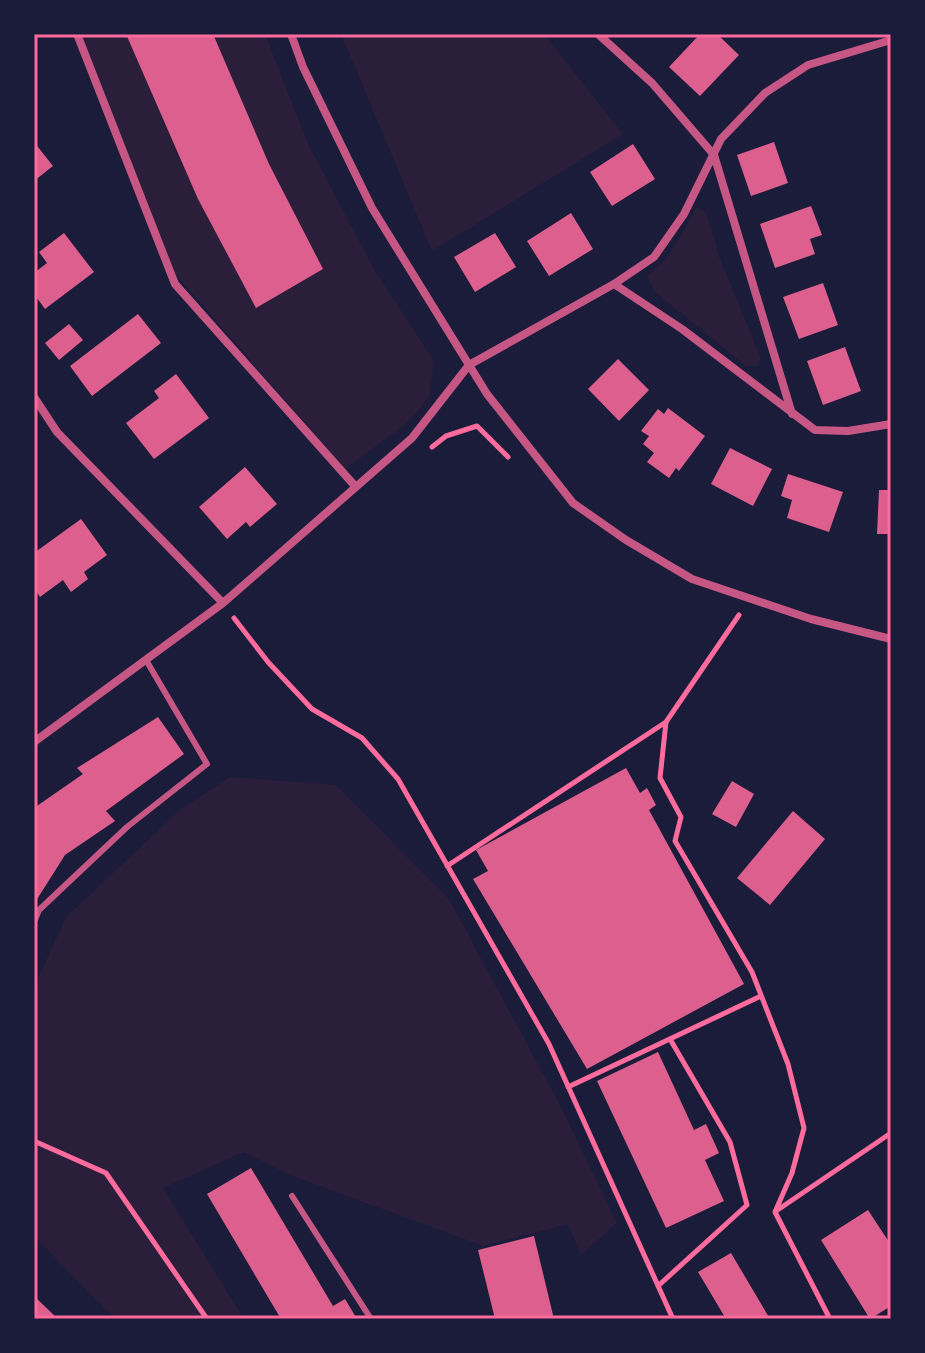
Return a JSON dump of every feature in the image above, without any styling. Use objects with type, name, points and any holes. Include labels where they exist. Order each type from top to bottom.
[{"type":"street","points":[[77,34],[175,284],[355,486]]},
{"type":"street","points":[[291,34],[303,67],[372,208],[487,394],[573,503],[692,579],[750,599],[891,639]]},
{"type":"street","points":[[598,34],[652,83],[714,155],[792,414]]},
{"type":"street","points":[[34,742],[223,603],[412,438],[469,365],[614,284],[654,257],[684,214],[721,139],[765,93],[808,65],[891,40]]},
{"type":"street","points":[[614,284],[682,329],[815,430],[848,431],[891,424]]},
{"type":"street","points":[[34,397],[57,432],[223,603]]},
{"type":"lane","points":[[34,922],[39,910],[127,827],[207,764],[146,660]]},
{"type":"lane","points":[[292,1196],[371,1319]]},
{"type":"path","points":[[422,456],[446,436],[477,426],[519,467]]},
{"type":"path","points":[[447,866],[666,722],[750,599]]},
{"type":"path","points":[[223,603],[268,662],[312,709],[362,738],[398,779],[549,1044],[673,1319]]},
{"type":"path","points":[[222,626],[245,607]]},
{"type":"path","points":[[725,611],[753,621]]},
{"type":"path","points":[[666,722],[660,778],[681,817],[675,841],[752,972],[788,1064],[804,1128],[792,1173],[775,1212]]},
{"type":"path","points":[[568,1087],[761,996]]},
{"type":"path","points":[[658,1286],[747,1205],[730,1142],[670,1039]]},
{"type":"path","points":[[775,1212],[891,1133]]},
{"type":"path","points":[[34,1141],[106,1173],[207,1319]]},
{"type":"path","points":[[775,1212],[830,1319]]},
{"type":"shaded area","points":[[80,34],[265,34],[309,146],[375,271],[434,361],[429,398],[405,425],[345,469],[169,267]]},
{"type":"shaded area","points":[[341,34],[443,34],[446,37],[544,34],[623,134],[432,251]]},
{"type":"shaded area","points":[[697,207],[706,213],[720,259],[761,358],[757,366],[746,366],[654,291],[647,276],[668,257]]},
{"type":"shaded area","points":[[230,777],[336,785],[449,899],[561,1107],[617,1223],[581,1255],[568,1224],[483,1246],[290,1175],[244,1152],[163,1188],[244,1319],[115,1319],[34,1236],[34,1022],[38,978],[66,917],[181,809]]},
{"type":"building","points":[[126,34],[213,34],[269,164],[323,269],[256,308],[198,199]]},
{"type":"building","points":[[700,34],[717,34],[739,55],[700,96],[669,67]]},
{"type":"building","points":[[34,142],[53,166],[34,181]]},
{"type":"building","points":[[774,142],[788,183],[751,196],[737,155]]},
{"type":"building","points":[[633,144],[655,179],[612,206],[590,172]]},
{"type":"building","points":[[811,206],[822,235],[810,239],[815,254],[775,268],[760,224]]},
{"type":"building","points":[[571,213],[593,249],[549,276],[527,241]]},
{"type":"building","points":[[64,233],[94,272],[45,309],[34,294],[34,273],[47,263],[39,252]]},
{"type":"building","points":[[495,233],[516,267],[475,292],[454,257]]},
{"type":"building","points":[[823,283],[838,325],[799,339],[783,297]]},
{"type":"building","points":[[138,314],[161,343],[92,396],[70,366]]},
{"type":"building","points":[[69,324],[83,340],[59,360],[45,343]]},
{"type":"building","points":[[845,347],[861,391],[823,405],[807,361]]},
{"type":"building","points":[[618,359],[649,390],[619,421],[588,389]]},
{"type":"building","points":[[176,374],[209,418],[154,459],[126,423],[159,398],[154,391]]},
{"type":"building","points":[[668,408],[705,436],[679,471],[676,468],[669,478],[647,462],[654,453],[643,444],[649,436],[641,431],[658,409],[664,414]]},
{"type":"building","points":[[730,448],[772,469],[753,506],[711,484]]},
{"type":"building","points":[[245,467],[277,504],[250,527],[246,522],[227,539],[199,507]]},
{"type":"building","points":[[788,474],[843,492],[829,532],[787,518],[792,500],[781,496]]},
{"type":"building","points":[[879,490],[891,490],[891,534],[877,534]]},
{"type":"building","points":[[81,519],[107,555],[84,572],[88,579],[71,592],[63,580],[40,597],[34,588],[34,553]]},
{"type":"building","points":[[158,717],[184,754],[106,811],[115,821],[65,855],[34,904],[34,808],[83,774],[77,768]]},
{"type":"building","points":[[626,768],[640,793],[647,788],[656,805],[649,810],[744,984],[587,1069],[473,879],[488,871],[476,850]]},
{"type":"building","points":[[732,781],[754,794],[736,827],[712,814]]},
{"type":"building","points":[[793,811],[825,839],[770,905],[737,878]]},
{"type":"building","points":[[658,1052],[694,1130],[706,1124],[719,1153],[705,1160],[724,1201],[666,1228],[597,1081]]},
{"type":"building","points":[[251,1168],[333,1306],[345,1299],[357,1319],[281,1319],[207,1194]]},
{"type":"building","points":[[868,1210],[891,1245],[891,1306],[870,1319],[821,1240]]},
{"type":"building","points":[[534,1236],[554,1319],[495,1319],[478,1250]]},
{"type":"building","points":[[731,1253],[770,1319],[726,1319],[698,1272]]},
{"type":"building","points":[[34,1296],[58,1319],[34,1319]]}]
